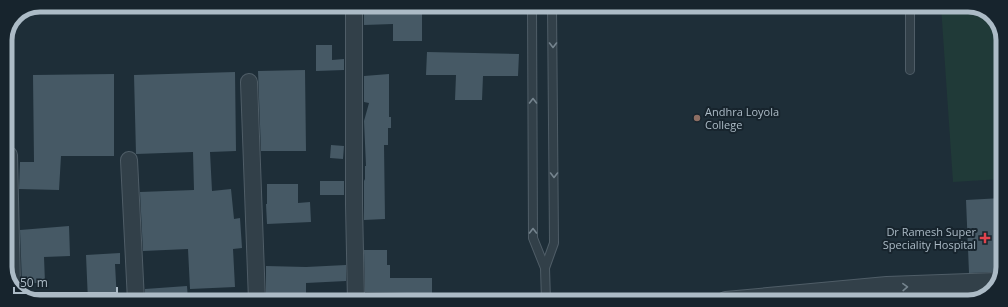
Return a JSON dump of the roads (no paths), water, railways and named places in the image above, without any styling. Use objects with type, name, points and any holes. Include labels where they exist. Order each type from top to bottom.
[{"type":"street","points":[[354,12],[354,205],[356,295]]},
{"type":"street","points":[[249,82],[257,295]]},
{"type":"street","points":[[129,160],[136,295]]},
{"type":"street","points":[[801,295],[887,287],[990,283]]},
{"type":"lane","points":[[532,12],[533,238],[545,268],[546,295]]},
{"type":"lane","points":[[545,268],[554,243],[552,12]]},
{"type":"lane","points":[[910,12],[910,70]]},
{"type":"place","name":"Andhra Loyola College","points":[[697,118]]},
{"type":"place","name":"Dr Ramesh Super Speciality Hospital","points":[[985,238]]}]
